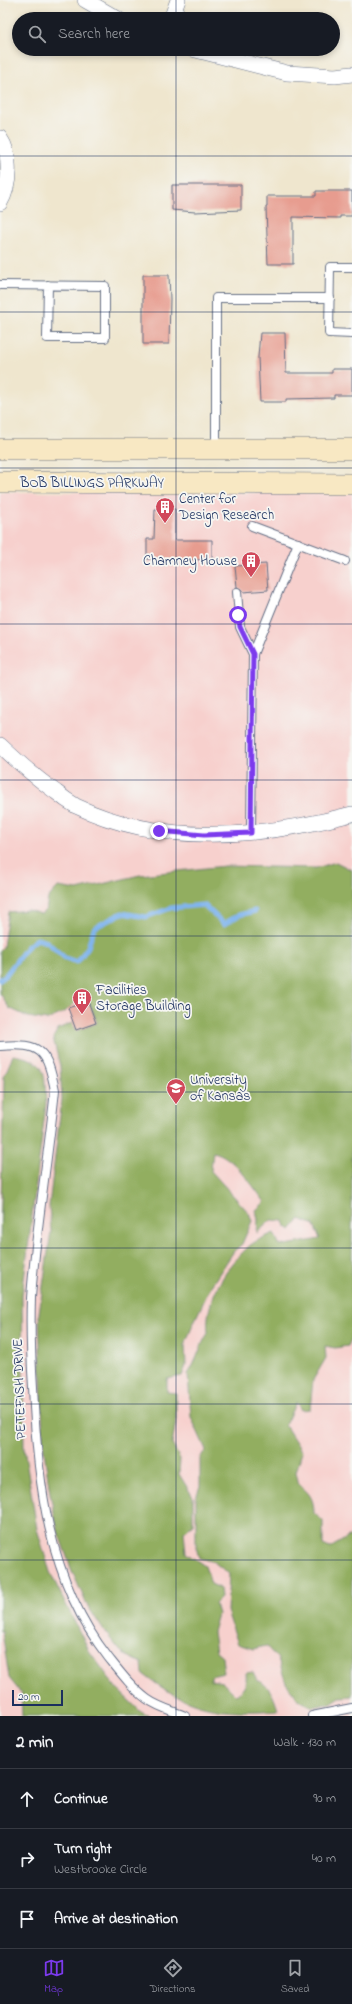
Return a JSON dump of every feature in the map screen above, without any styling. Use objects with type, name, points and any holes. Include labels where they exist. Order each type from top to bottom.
[{"type":"main road","points":[[0,449],[352,450]]},
{"type":"main road","name":"BOB BILLINGS PARKWAY","points":[[0,482],[352,484]]},
{"type":"street","points":[[85,0],[106,12]]},
{"type":"street","points":[[174,12],[178,0]]},
{"type":"street","points":[[220,56],[287,73],[335,76],[352,74]]},
{"type":"street","points":[[0,138],[6,152],[8,173],[6,190],[0,203]]},
{"type":"street","points":[[0,746],[32,775],[74,805],[118,823],[159,831],[204,835],[251,833],[316,824],[352,814]]},
{"type":"lane","points":[[352,267],[330,267],[329,334],[352,334]]},
{"type":"lane","points":[[0,285],[48,285],[105,286],[105,338],[47,338],[48,285]]},
{"type":"lane","points":[[216,449],[216,298],[330,298]]},
{"type":"lane","points":[[252,526],[345,561]]},
{"type":"lane","points":[[251,833],[253,654],[298,543]]},
{"type":"lane","points":[[237,592],[240,627],[253,654]]},
{"type":"lane","name":"PETEFISH DRIVE","points":[[0,1046],[28,1046],[42,1052],[50,1065],[55,1090],[31,1299],[31,1352],[35,1444],[43,1500],[56,1553],[69,1592],[95,1640],[124,1678],[148,1700],[185,1716]]},
{"type":"lane","points":[[312,1716],[352,1708]]},
{"type":"shaded area","name":"University of Kansas","points":[[0,492],[352,493],[352,1716],[0,1716]]},
{"type":"green space","points":[[336,862],[352,870],[352,1338],[348,1346],[335,1348],[325,1346],[326,1358],[313,1380],[310,1409],[301,1410],[296,1402],[285,1425],[302,1452],[296,1472],[299,1485],[309,1494],[312,1500],[314,1513],[323,1521],[323,1545],[330,1548],[352,1535],[352,1696],[340,1697],[331,1703],[313,1707],[299,1700],[286,1683],[278,1659],[266,1646],[253,1649],[238,1644],[227,1611],[229,1574],[214,1562],[199,1558],[196,1547],[196,1497],[200,1486],[200,1458],[206,1450],[191,1417],[188,1374],[208,1333],[209,1310],[213,1298],[231,1266],[247,1248],[256,1241],[274,1233],[280,1246],[320,1239],[314,1225],[300,1219],[291,1230],[286,1227],[284,1221],[271,1220],[257,1233],[258,1220],[256,1210],[265,1202],[249,1180],[235,1165],[220,1154],[213,1152],[211,1171],[249,1213],[252,1221],[242,1244],[234,1251],[211,1286],[195,1320],[185,1344],[186,1366],[182,1376],[167,1379],[167,1392],[176,1393],[176,1421],[172,1444],[180,1459],[179,1474],[193,1497],[193,1525],[184,1532],[186,1553],[205,1566],[211,1584],[220,1588],[221,1598],[215,1604],[218,1614],[213,1632],[216,1652],[222,1657],[224,1673],[211,1676],[211,1680],[222,1682],[236,1695],[245,1686],[246,1673],[253,1672],[257,1680],[265,1685],[271,1692],[278,1710],[223,1710],[191,1702],[176,1695],[143,1674],[142,1663],[123,1654],[104,1631],[87,1605],[72,1571],[58,1532],[50,1494],[43,1443],[39,1313],[51,1231],[49,1206],[62,1099],[60,1066],[53,1038],[58,1029],[72,1023],[76,1031],[97,1023],[88,999],[73,1004],[65,1012],[47,1020],[28,1017],[9,1008],[0,993],[0,951],[3,947],[8,912],[28,910],[41,914],[46,910],[48,898],[58,887],[77,890],[140,875],[225,866],[316,868]]},
{"type":"green space","points":[[13,1055],[25,1057],[39,1065],[42,1070],[45,1084],[46,1104],[22,1296],[24,1448],[37,1529],[50,1572],[88,1649],[117,1689],[141,1712],[149,1716],[22,1716],[21,1693],[9,1678],[2,1631],[0,1631],[0,1246],[4,1077]]},
{"type":"building","points":[[172,185],[241,185],[241,210],[195,212],[172,210]]},
{"type":"building","points":[[316,191],[352,191],[352,216],[340,216],[340,218],[293,217],[293,264],[268,264],[267,196],[316,196]]},
{"type":"building","points":[[143,275],[169,275],[169,344],[143,344]]},
{"type":"building","points":[[260,333],[285,333],[286,373],[332,373],[332,369],[352,369],[352,395],[334,395],[334,398],[286,399],[286,402],[260,402],[258,357]]},
{"type":"building","name":"Center for Design Research","points":[[155,509],[175,509],[175,540],[212,540],[212,560],[147,559],[147,539],[154,539]]},
{"type":"building","name":"Chamney House","points":[[266,564],[268,590],[243,592],[237,587],[235,566]]},
{"type":"building","name":"Facilities Storage Building","points":[[88,1001],[96,1023],[76,1030],[68,1008]]},
{"type":"waterway","points":[[0,980],[5,976],[27,947],[37,939],[47,942],[65,958],[77,962],[88,947],[94,928],[122,913],[146,917],[171,908],[204,905],[224,924],[239,915],[255,911]]},
{"type":"place","name":"Center for Design Research","points":[[165,524]]},
{"type":"place","name":"Chamney House","points":[[251,578]]},
{"type":"place","name":"Facilities Storage Building","points":[[82,1015]]},
{"type":"place","name":"University of Kansas","points":[[176,1105]]},
{"type":"route","points":[[159,831],[204,835],[251,833],[253,654],[240,627],[238,615]]}]
